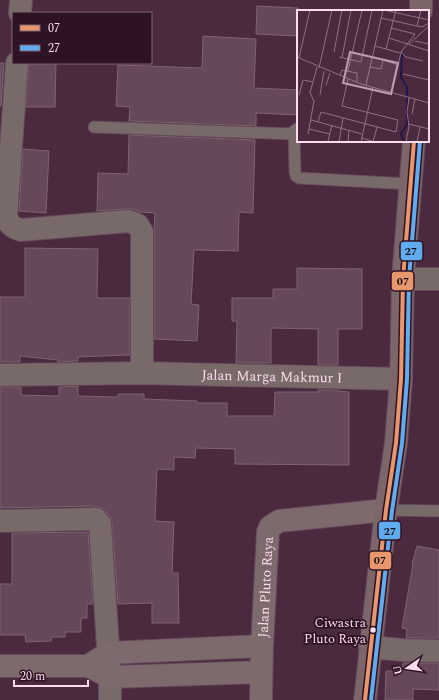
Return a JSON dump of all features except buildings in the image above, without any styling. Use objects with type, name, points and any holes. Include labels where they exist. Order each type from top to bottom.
[{"type":"main road","points":[[364,700],[386,510],[396,443],[401,379],[403,279],[414,142]]},
{"type":"street","points":[[20,12],[21,0]]},
{"type":"street","points":[[17,64],[6,218],[14,228],[21,230],[129,221],[138,225],[142,232],[142,373]]},
{"type":"street","points":[[403,279],[439,279]]},
{"type":"street","name":"Jalan Marga Makmur I","points":[[0,375],[142,373],[401,379]]},
{"type":"street","name":"Jalan Pluto Raya","points":[[261,700],[260,672],[268,532],[270,527],[279,521],[386,510]]},
{"type":"street","points":[[0,521],[93,519],[98,521],[101,526],[110,700]]},
{"type":"street","name":"Jalan Pluto Raya","points":[[108,653],[262,646]]},
{"type":"street","points":[[370,647],[439,651]]},
{"type":"street","points":[[88,666],[108,653]]},
{"type":"street","points":[[0,666],[88,666],[110,677],[260,672]]},
{"type":"lane","points":[[94,127],[296,131],[295,172],[296,176],[300,178],[410,184]]},
{"type":"lane","points":[[386,510],[439,511]]},
{"type":"transit line","name":"07","points":[[365,700],[386,510],[396,443],[401,379],[403,279],[414,142]]},
{"type":"transit line","name":"27","points":[[371,700],[392,511],[402,443],[407,379],[409,279],[420,142]]},
{"type":"place","name":"Ciwastra Pluto Raya","points":[[373,630]]}]
